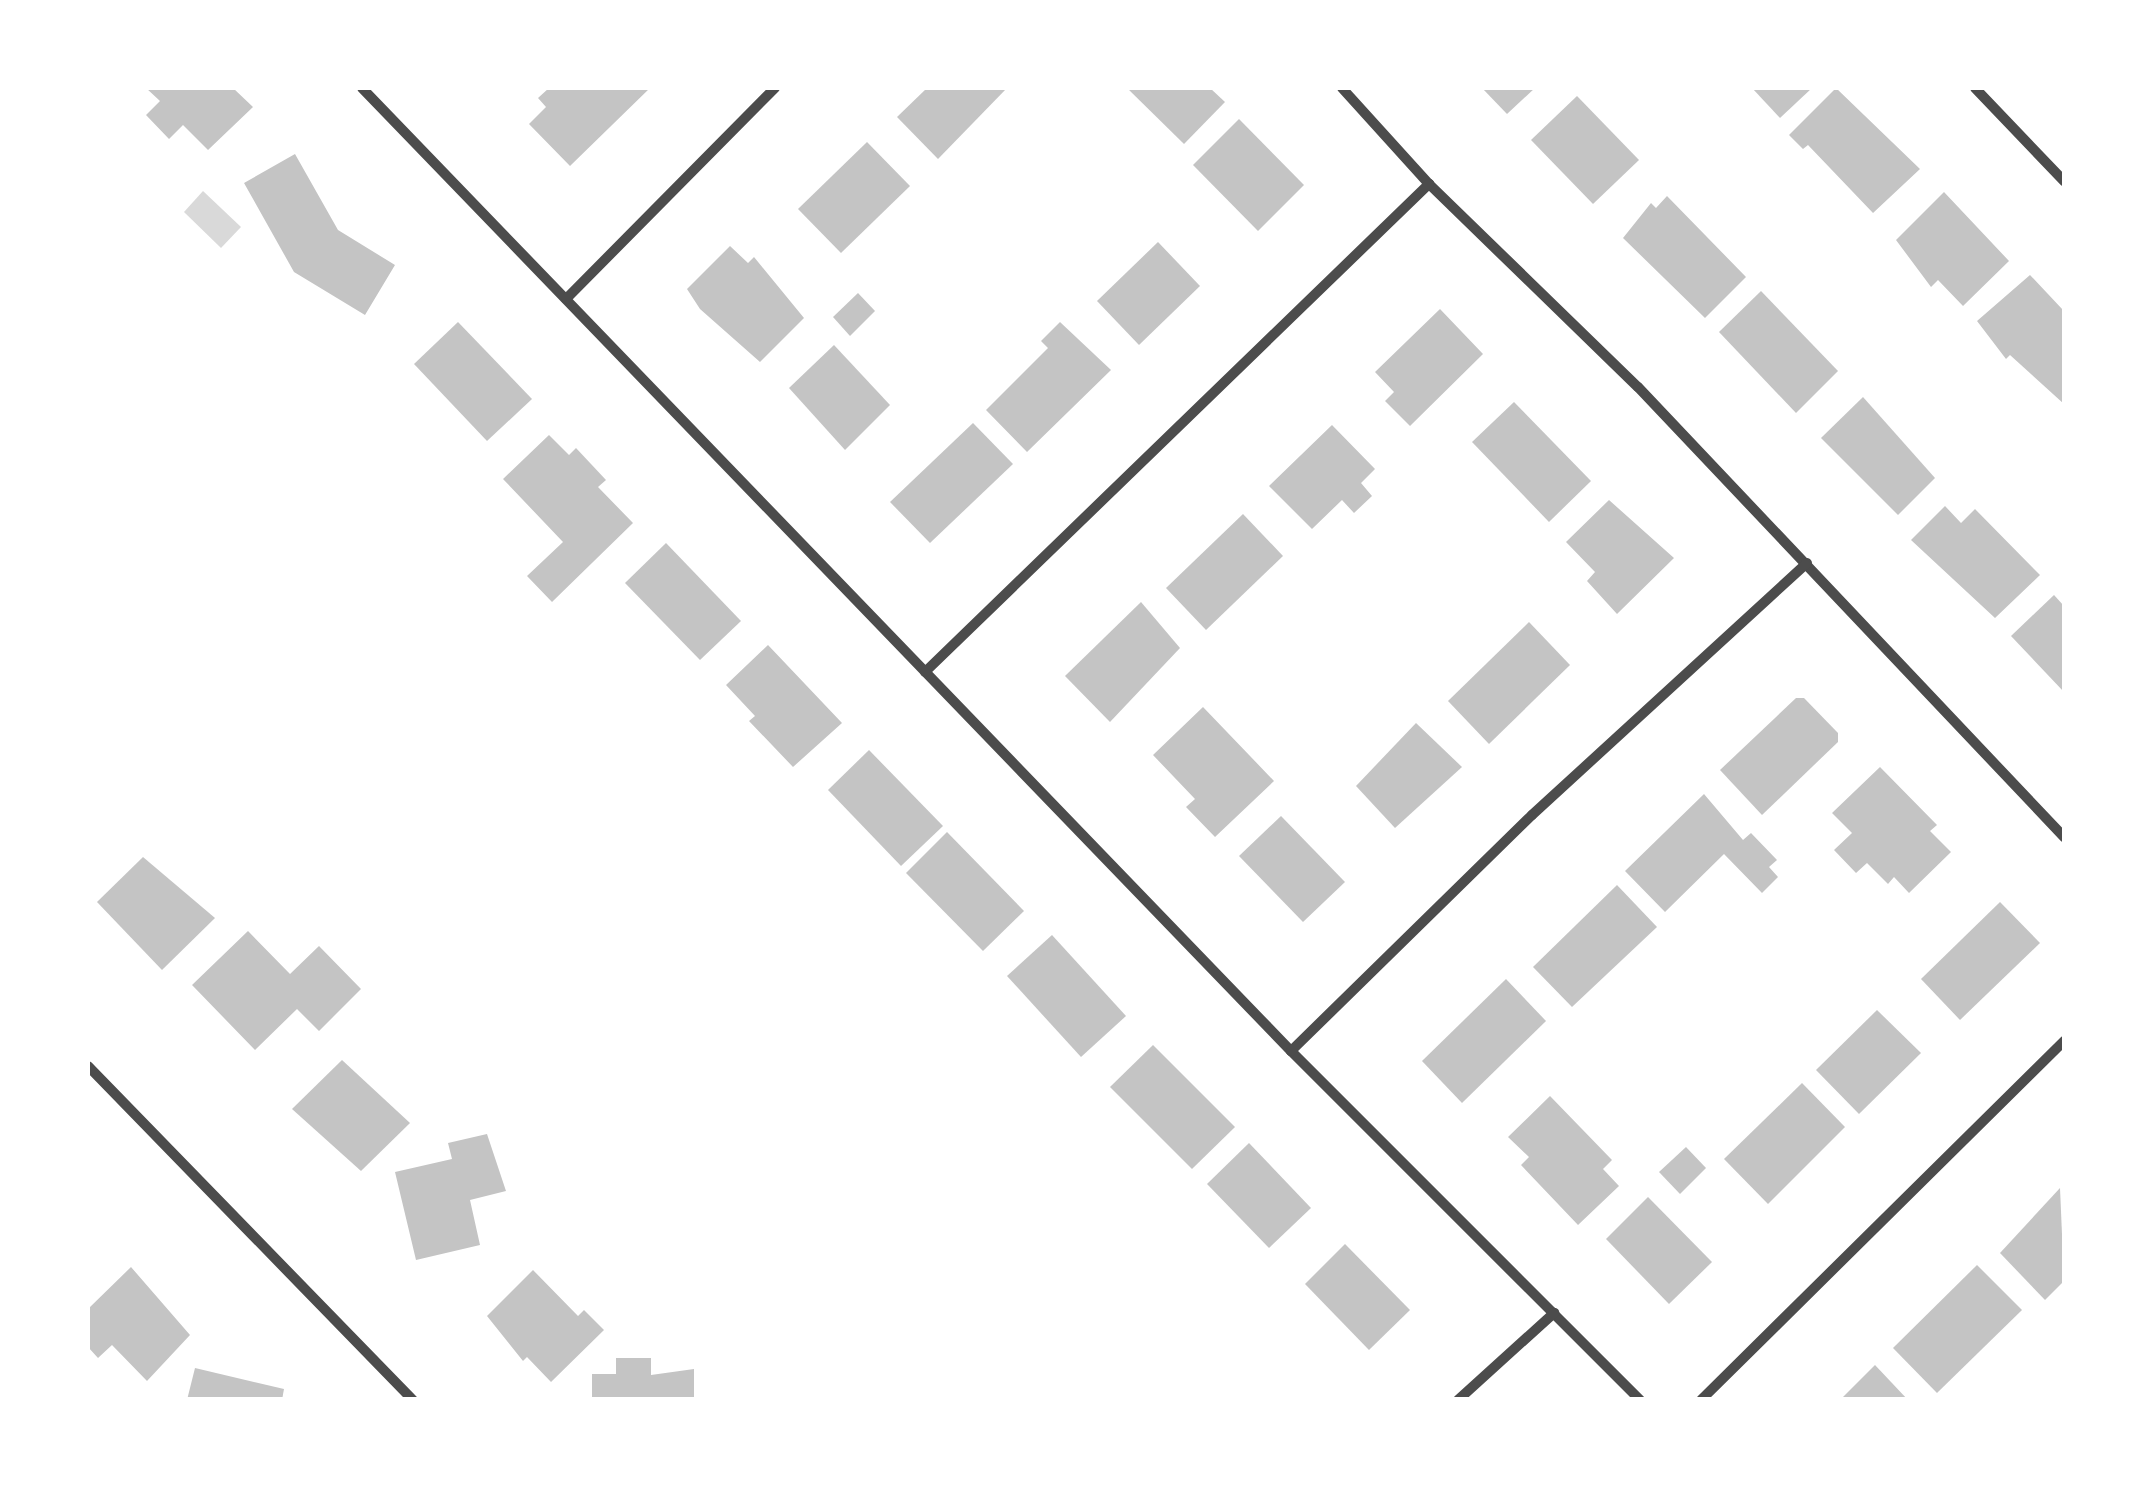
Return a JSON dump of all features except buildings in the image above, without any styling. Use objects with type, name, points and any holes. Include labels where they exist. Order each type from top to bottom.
[{"type":"street","points":[[362,88],[1290,1051],[1640,1400]]},
{"type":"street","points":[[566,299],[776,88]]},
{"type":"street","points":[[1342,88],[1428,184],[1638,387],[2064,837]]},
{"type":"street","points":[[1975,88],[2064,180]]},
{"type":"street","points":[[925,672],[1428,184]]},
{"type":"street","points":[[1290,1051],[1532,814],[1807,563]]},
{"type":"street","points":[[1701,1400],[2064,1041]]},
{"type":"street","points":[[88,1066],[413,1400]]},
{"type":"street","points":[[1458,1400],[1554,1312]]},
{"type":"shaded area","points":[[203,191],[241,227],[221,248],[184,212]]}]
